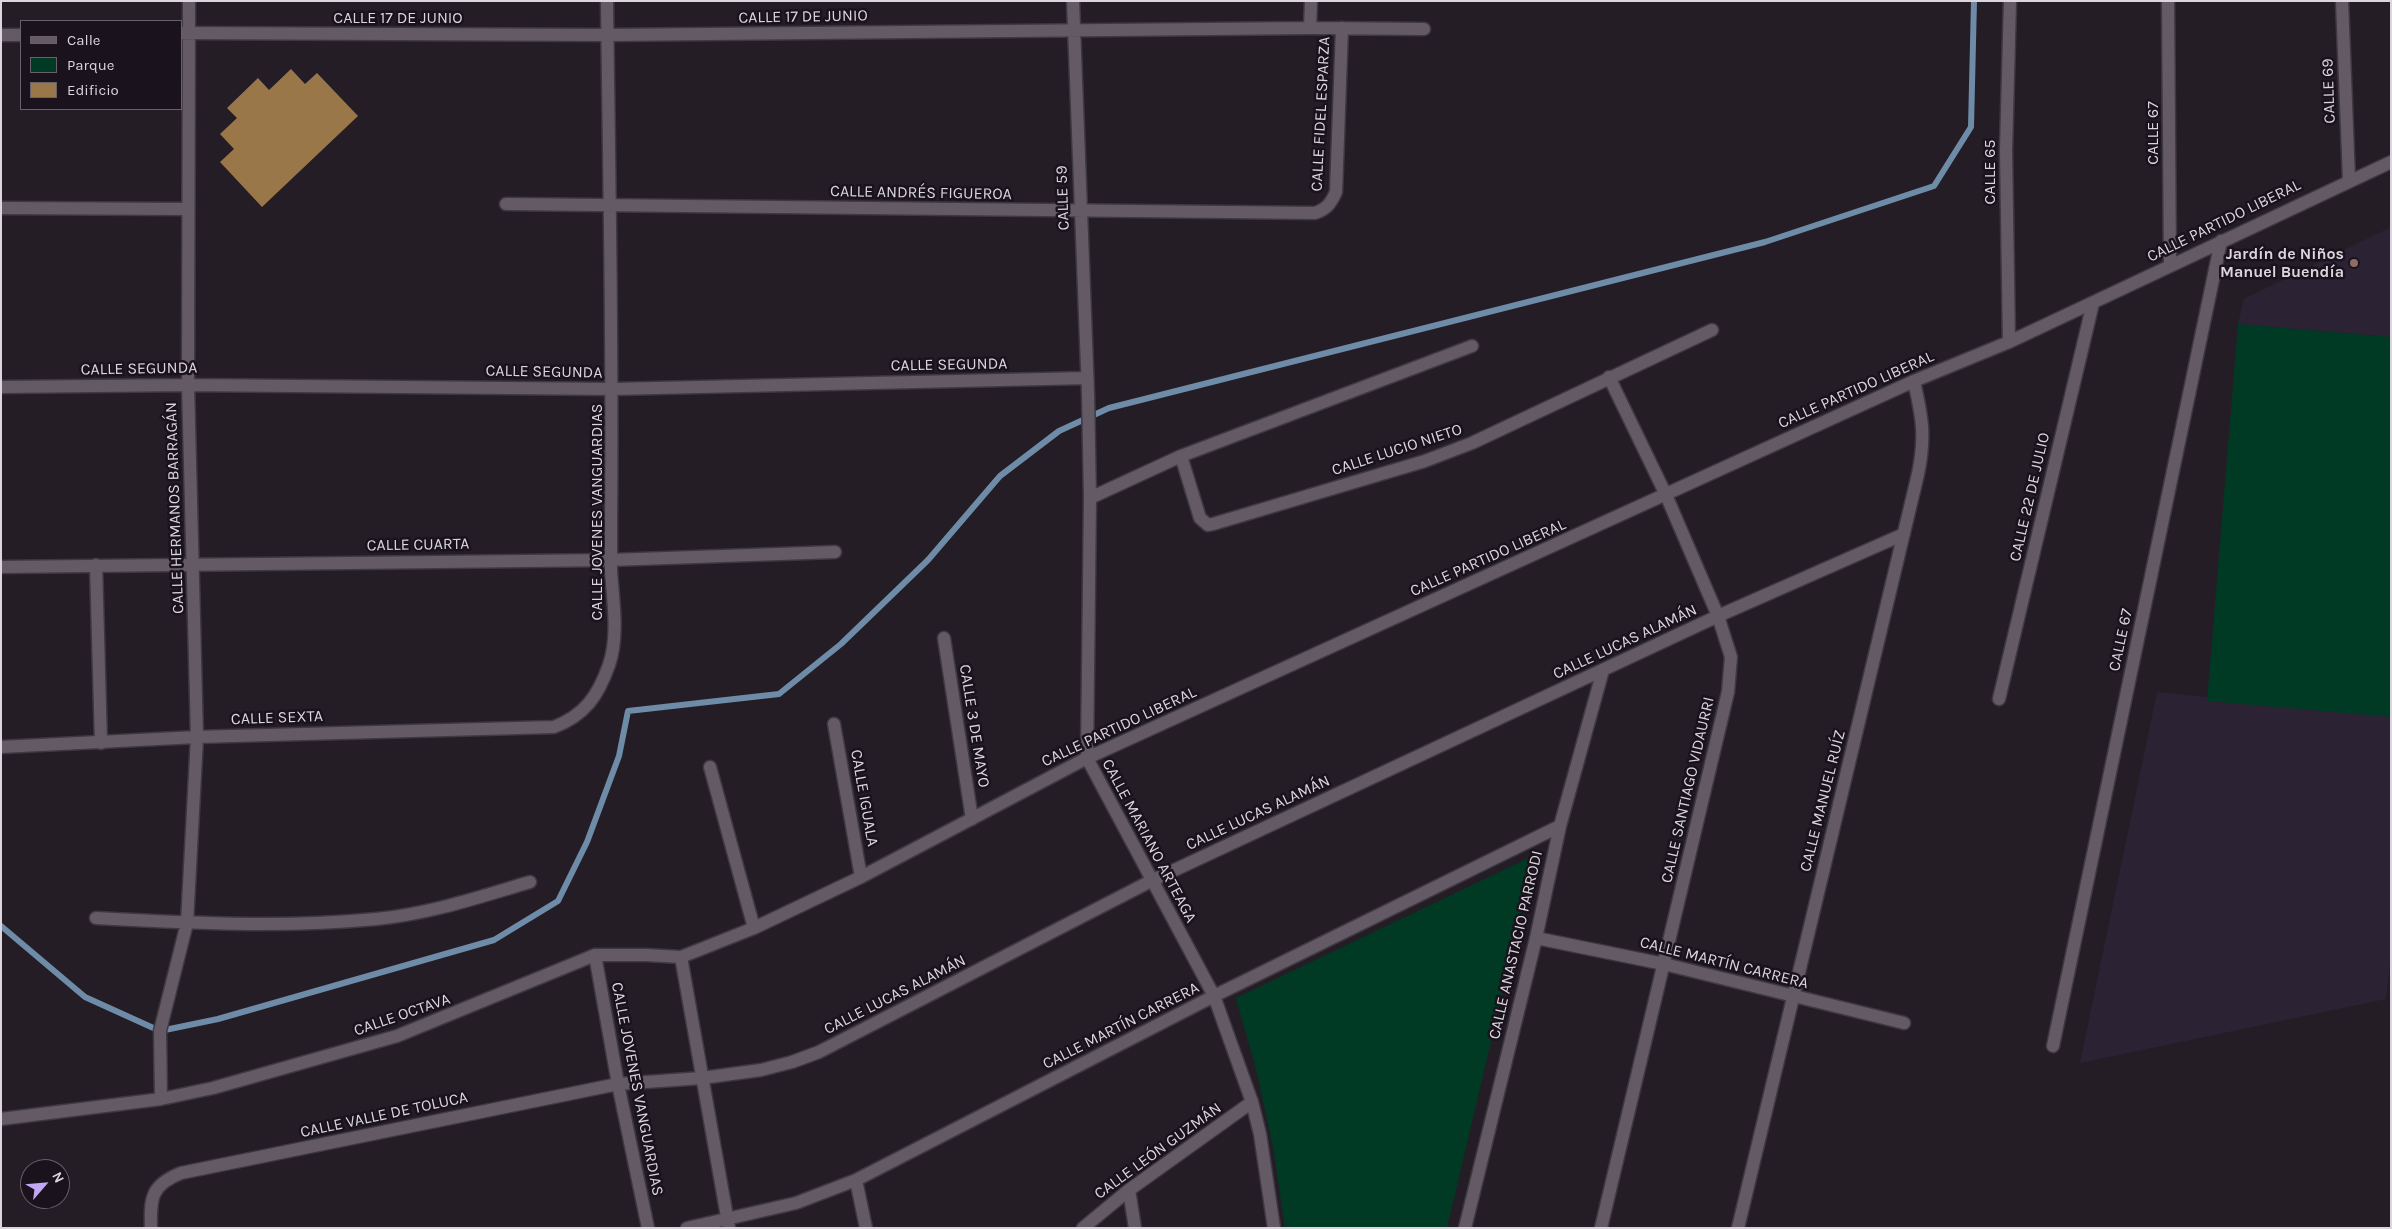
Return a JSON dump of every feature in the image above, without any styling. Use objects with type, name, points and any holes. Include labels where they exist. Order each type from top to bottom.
[{"type":"street","name":"CALLE HERMANOS BARRAGÁN","points":[[161,1099],[160,1031],[187,923],[197,737],[188,385],[185,33],[189,1]]},
{"type":"street","name":"CALLE JOVENES VANGUARDIAS","points":[[554,727],[572,720],[584,710],[592,699],[609,664],[615,630],[611,560],[613,389],[608,1]]},
{"type":"street","name":"CALLE 59","points":[[1073,1],[1088,393]]},
{"type":"street","points":[[1310,28],[1311,1]]},
{"type":"street","name":"CALLE 65","points":[[2009,342],[2006,150],[2010,1]]},
{"type":"street","name":"CALLE 67","points":[[2168,1],[2170,265]]},
{"type":"street","name":"CALLE 69","points":[[2342,1],[2349,180]]},
{"type":"street","name":"CALLE 17 DE JUNIO","points":[[185,33],[608,35],[1310,28],[1424,29]]},
{"type":"street","name":"CALLE FIDEL ESPARZA","points":[[1332,202],[1336,192],[1342,28]]},
{"type":"street","points":[[1,35],[20,35]]},
{"type":"street","name":"CALLE PARTIDO LIBERAL","points":[[595,956],[681,957],[754,928],[861,877],[1087,758],[1914,381],[2009,342],[2349,180],[2391,162]]},
{"type":"street","name":"CALLE ANDRÉS FIGUEROA","points":[[506,204],[1315,213],[1325,210],[1332,202]]},
{"type":"street","points":[[1,208],[187,209]]},
{"type":"street","name":"CALLE 67","points":[[2053,1046],[2221,241]]},
{"type":"street","name":"CALLE 22 DE JULIO","points":[[1999,699],[2093,302]]},
{"type":"street","name":"CALLE LUCIO NIETO","points":[[1181,456],[1200,518],[1208,525],[1213,524],[1425,461],[1472,443],[1712,330]]},
{"type":"street","points":[[1090,498],[1181,456],[1472,346]]},
{"type":"street","name":"CALLE SANTIAGO VIDAURRI","points":[[1601,1228],[1728,692],[1731,657],[1718,616],[1666,495],[1609,377]]},
{"type":"street","name":"CALLE SEGUNDA","points":[[1,387],[188,385],[613,389],[1087,378]]},
{"type":"street","name":"CALLE MANUEL RUÍZ","points":[[1738,1228],[1924,447],[1922,416],[1914,381]]},
{"type":"street","name":"CALLE MARIANO ARTEAGA","points":[[1088,393],[1087,452],[1090,498],[1087,758],[1214,996],[1252,1102],[1260,1134],[1274,1228]]},
{"type":"street","name":"CALLE LUCAS ALAMÁN","points":[[618,1084],[702,1078],[761,1070],[792,1062],[819,1052],[1151,881],[1718,616],[1904,534]]},
{"type":"street","name":"CALLE CUARTA","points":[[1,566],[611,560],[835,552]]},
{"type":"street","points":[[96,565],[101,743]]},
{"type":"street","name":"CALLE 3 DE MAYO","points":[[944,638],[972,819]]},
{"type":"street","name":"CALLE ANASTACIO PARRODI","points":[[1465,1228],[1536,938],[1560,826],[1603,670]]},
{"type":"street","name":"CALLE IGUALA","points":[[834,724],[861,877]]},
{"type":"street","name":"CALLE SEXTA","points":[[1,747],[197,737],[554,727]]},
{"type":"street","points":[[710,768],[754,928]]},
{"type":"street","name":"CALLE MARTÍN CARRERA","points":[[687,1228],[728,1224],[796,1203],[856,1180],[1214,996],[1560,826]]},
{"type":"street","points":[[96,918],[278,925],[377,919],[455,905],[530,882]]},
{"type":"street","name":"CALLE MARTÍN CARRERA","points":[[1536,938],[1664,964],[1904,1023]]},
{"type":"street","name":"CALLE JOVENES VANGUARDIAS","points":[[595,956],[618,1084],[648,1228]]},
{"type":"street","name":"CALLE OCTAVA","points":[[1,1119],[161,1099],[213,1088],[398,1036],[595,956]]},
{"type":"street","points":[[681,957],[728,1224]]},
{"type":"street","name":"CALLE VALLE DE TOLUCA","points":[[151,1228],[150,1201],[159,1186],[169,1178],[181,1173],[618,1084]]},
{"type":"street","name":"CALLE LEÓN GUZMÁN","points":[[1083,1228],[1129,1190],[1252,1102]]},
{"type":"street","points":[[856,1180],[866,1228]]},
{"type":"street","points":[[1129,1190],[1135,1228]]},
{"type":"shaded area","name":"Jardín de Niños Manuel Buendía","points":[[2391,227],[2391,337],[2238,324],[2244,299]]},
{"type":"shaded area","points":[[2157,692],[2391,716],[2391,953],[2386,999],[2080,1063]]},
{"type":"green space","points":[[2238,324],[2391,337],[2391,717],[2207,701]]},
{"type":"green space","points":[[1535,855],[1447,1228],[1285,1228],[1273,1147],[1257,1073],[1236,998]]},
{"type":"building","points":[[291,69],[305,84],[317,73],[358,116],[262,207],[220,162],[234,149],[220,134],[237,118],[227,108],[258,78],[269,90]]},
{"type":"waterway","points":[[1,926],[85,997],[160,1031],[218,1019],[494,940],[558,901],[587,842],[619,756],[628,711],[779,694],[841,644],[928,560],[1000,476],[1059,431],[1109,408],[1765,242],[1934,186],[1971,127],[1974,1]]},
{"type":"place","name":"Jardín de Niños Manuel Buendía","points":[[2354,263]]}]
